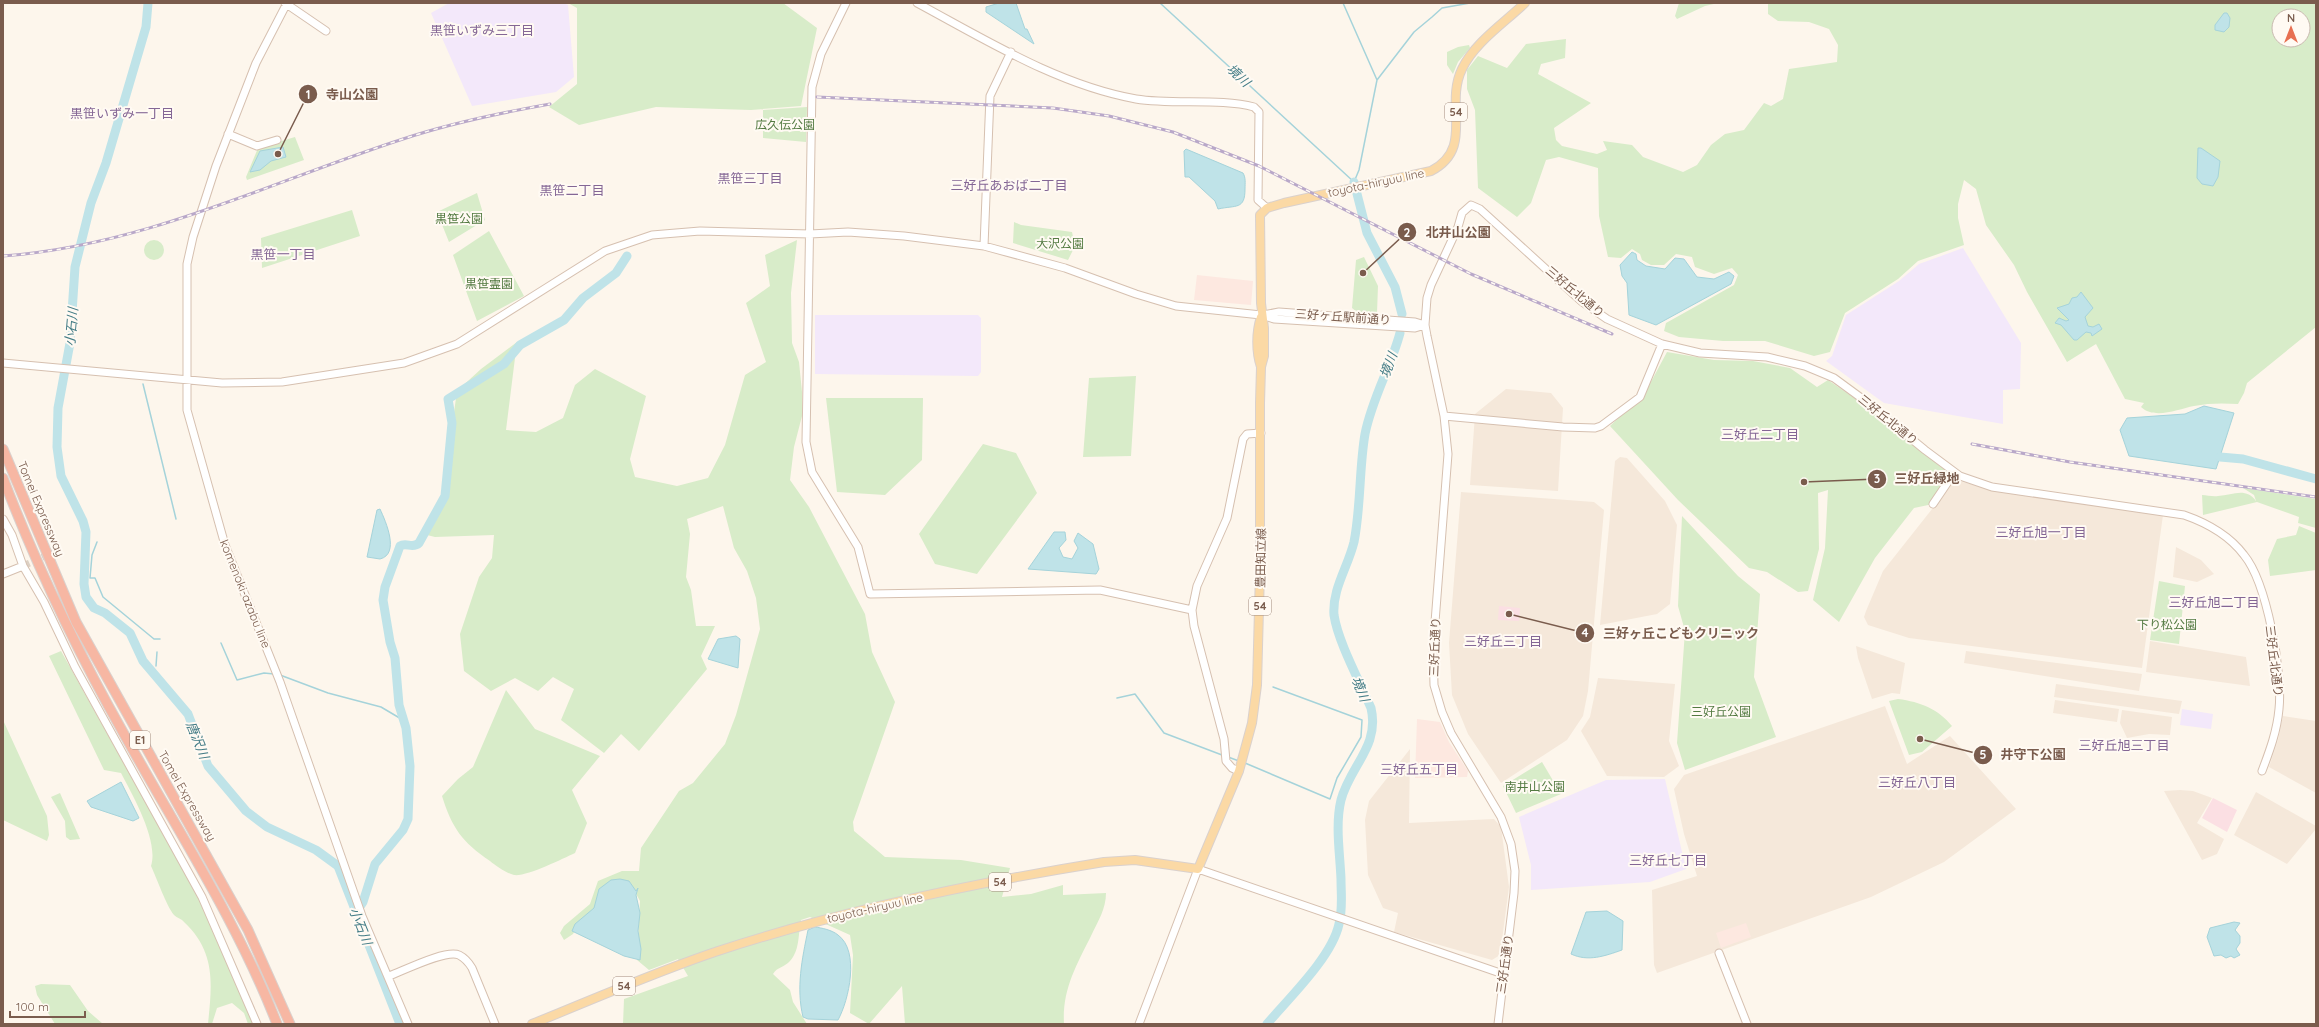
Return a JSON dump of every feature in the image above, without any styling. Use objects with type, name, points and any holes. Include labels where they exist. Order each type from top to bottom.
[{"type":"highway","name":"Tomei Expressway","points":[[3,449],[76,622],[244,923],[266,966],[290,1024]]},
{"type":"highway","name":"Tomei Expressway","points":[[3,478],[22,527],[66,625],[125,736],[216,894],[254,969],[277,1024]]},
{"type":"main road","name":"toyota-hiryuu line","points":[[1267,208],[1431,171],[1442,165],[1455,148],[1456,88],[1464,65],[1488,37],[1525,3]]},
{"type":"main road","name":"54","points":[[1261,315],[1259,220],[1263,211],[1267,208]]},
{"type":"main road","name":"豊田知立線","points":[[1239,771],[1252,723],[1259,664],[1261,367],[1258,358],[1258,330],[1261,315]]},
{"type":"main road","name":"54","points":[[1198,869],[1239,771]]},
{"type":"main road","name":"toyota-hiryuu line","points":[[532,1024],[644,978],[717,951],[844,915],[960,889],[1104,862],[1135,860],[1198,869]]},
{"type":"street","points":[[286,3],[326,31]]},
{"type":"street","name":"komenoki-azabu line","points":[[286,3],[267,38],[228,134],[216,166],[187,264],[187,410],[225,545],[280,682],[362,916],[389,976],[408,1024]]},
{"type":"street","points":[[846,3],[821,54],[812,87],[806,442],[808,459],[812,472],[824,494],[858,547],[870,594],[1100,590],[1192,610]]},
{"type":"street","points":[[917,3],[1011,52],[1077,83],[1136,99],[1254,107],[1259,112],[1258,200],[1267,208]]},
{"type":"street","points":[[984,246],[990,96],[1011,52]]},
{"type":"street","points":[[228,134],[257,146],[277,140]]},
{"type":"street","name":"三好丘北通り","points":[[1425,326],[1427,298],[1431,285],[1458,227],[1462,213],[1471,205],[1480,209],[1594,310],[1622,327],[1662,344],[1700,353],[1767,357],[1805,366],[1834,378],[1868,402],[1954,473],[1992,487],[2184,515],[2206,523],[2234,545],[2252,567],[2263,593],[2278,671],[2280,709],[2274,740],[2262,771]]},
{"type":"street","name":"三好ヶ丘駅前通り","points":[[186,378],[222,383],[282,382],[404,363],[457,344],[598,254],[625,242],[669,232],[700,231],[810,234],[848,232],[904,236],[984,246],[1065,268],[1136,294],[1176,306],[1261,315],[1278,312],[1415,322],[1425,326]]},
{"type":"street","name":"三好丘通り","points":[[1425,326],[1444,416],[1448,454],[1433,648],[1434,685],[1446,723],[1498,810],[1511,844],[1515,884],[1498,1024]]},
{"type":"street","points":[[1444,416],[1594,428],[1601,426],[1640,397],[1662,344]]},
{"type":"street","points":[[3,363],[186,378]]},
{"type":"street","points":[[1239,771],[1232,768],[1226,761],[1224,739],[1194,626],[1192,610],[1197,586],[1226,518],[1242,439],[1247,434],[1261,433]]},
{"type":"street","points":[[1933,504],[1954,473]]},
{"type":"street","points":[[3,519],[12,536],[23,566],[46,606],[75,667],[202,896],[257,1024]]},
{"type":"street","points":[[3,574],[23,566]]},
{"type":"street","points":[[1139,1024],[1198,869],[1503,974]]},
{"type":"street","points":[[1719,953],[1747,1024]]},
{"type":"street","points":[[389,976],[445,955],[459,955],[468,961],[472,968],[494,1024]]},
{"type":"shaded area","points":[[449,3],[564,3],[568,5],[574,77],[556,92],[472,106],[431,13]]},
{"type":"shaded area","points":[[1963,248],[2021,343],[2020,389],[2003,390],[2003,424],[1884,403],[1826,361],[1832,356],[1846,315],[1899,281],[1919,264]]},
{"type":"shaded area","points":[[1197,275],[1253,281],[1251,305],[1194,300]]},
{"type":"shaded area","points":[[815,315],[978,315],[981,318],[981,372],[978,376],[815,374]]},
{"type":"shaded area","points":[[1506,389],[1551,393],[1563,408],[1558,491],[1470,485],[1475,414]]},
{"type":"shaded area","points":[[1620,457],[1627,458],[1665,501],[1677,525],[1670,604],[1657,614],[1600,625],[1615,461]]},
{"type":"shaded area","points":[[1955,480],[2002,492],[2163,515],[2142,668],[1909,638],[1868,625],[1864,617],[1883,571]]},
{"type":"shaded area","points":[[1461,492],[1594,502],[1604,510],[1588,691],[1583,716],[1567,740],[1501,783],[1468,734],[1452,695],[1449,643]]},
{"type":"shaded area","points":[[2176,547],[2201,560],[2214,574],[2197,582],[2173,577]]},
{"type":"shaded area","points":[[1499,606],[1520,608],[1519,621],[1498,620]]},
{"type":"shaded area","points":[[2150,641],[2246,657],[2250,686],[2146,672]]},
{"type":"shaded area","points":[[1856,646],[1905,663],[1900,694],[1892,693],[1872,699],[1858,658]]},
{"type":"shaded area","points":[[1966,651],[2142,674],[2139,691],[1964,663]]},
{"type":"shaded area","points":[[1598,678],[1675,684],[1669,741],[1679,766],[1664,777],[1607,776],[1581,731],[1590,717]]},
{"type":"shaded area","points":[[2056,684],[2182,701],[2179,714],[2054,697]]},
{"type":"shaded area","points":[[2055,700],[2119,709],[2117,722],[2053,713]]},
{"type":"shaded area","points":[[1885,706],[1907,764],[1950,736],[2016,809],[1944,862],[1871,897],[1657,973],[1654,965],[1652,890],[1697,876],[1684,834],[1674,789],[1684,775]]},
{"type":"shaded area","points":[[2182,709],[2213,714],[2211,729],[2180,725]]},
{"type":"shaded area","points":[[2122,710],[2172,717],[2170,735],[2149,734],[2127,738],[2120,723]]},
{"type":"shaded area","points":[[2283,716],[2316,721],[2316,793],[2269,767],[2278,740]]},
{"type":"shaded area","points":[[1417,719],[1440,722],[1449,742],[1468,771],[1467,777],[1415,778]]},
{"type":"shaded area","points":[[1410,749],[1409,823],[1494,819],[1501,827],[1509,887],[1500,955],[1492,960],[1394,932],[1398,913],[1383,908],[1368,875],[1365,820],[1369,801]]},
{"type":"shaded area","points":[[1665,779],[1686,869],[1650,882],[1531,890],[1531,865],[1519,817],[1606,780]]},
{"type":"shaded area","points":[[2164,791],[2193,791],[2212,798],[2197,823],[2224,839],[2217,854],[2202,860]]},
{"type":"shaded area","points":[[2256,792],[2316,826],[2316,829],[2287,864],[2234,835]]},
{"type":"shaded area","points":[[2213,798],[2237,810],[2227,832],[2202,818]]},
{"type":"shaded area","points":[[1746,923],[1751,937],[1721,948],[1716,933]]},
{"type":"green space","points":[[568,3],[783,3],[817,28],[801,106],[751,110],[656,107],[579,125],[549,107],[577,84],[577,8]]},
{"type":"green space","points":[[1679,3],[1718,3],[1705,6],[1677,19],[1675,16]]},
{"type":"green space","points":[[1768,3],[2316,3],[2316,327],[2247,383],[2238,404],[2205,404],[2160,413],[2147,411],[2141,407],[2144,403],[2125,399],[2096,344],[2067,362],[2027,292],[2014,265],[1986,225],[1976,189],[1964,180],[1958,204],[1958,218],[1964,245],[1918,261],[1898,279],[1845,313],[1830,352],[1814,356],[1765,341],[1723,341],[1679,337],[1664,331],[1666,323],[1734,285],[1738,275],[1732,268],[1714,274],[1695,267],[1692,257],[1676,254],[1664,265],[1651,265],[1642,260],[1640,254],[1632,249],[1621,258],[1608,257],[1599,216],[1598,168],[1559,157],[1546,160],[1531,203],[1517,217],[1478,188],[1475,110],[1467,89],[1467,70],[1478,56],[1507,68],[1526,44],[1566,39],[1565,58],[1541,64],[1538,74],[1591,103],[1554,128],[1556,140],[1562,146],[1597,154],[1607,150],[1603,141],[1632,145],[1643,157],[1683,172],[1697,165],[1711,145],[1725,134],[1744,130],[1764,103],[1771,106],[1783,99],[1789,69],[1837,62],[1838,45],[1829,29],[1809,22],[1778,21],[1768,14]]},
{"type":"green space","points":[[1469,45],[1470,48],[1458,62],[1453,74],[1447,65],[1447,52],[1458,47]]},
{"type":"green space","name":"広久伝公園","points":[[807,107],[806,142],[763,138],[763,110]]},
{"type":"green space","points":[[295,137],[304,160],[247,180],[246,177],[258,148]]},
{"type":"green space","name":"黒笹公園","points":[[477,193],[485,220],[449,242],[437,212]]},
{"type":"green space","points":[[352,210],[360,236],[262,268],[261,238]]},
{"type":"green space","name":"大沢公園","points":[[1014,222],[1021,225],[1072,232],[1075,246],[1068,260],[1013,243]]},
{"type":"green space","name":"黒笹霊園","points":[[489,231],[524,296],[477,321],[453,255]]},
{"type":"green space","points":[[154,240],[161,243],[164,250],[161,257],[154,260],[147,257],[144,250],[147,243]]},
{"type":"green space","points":[[797,240],[791,293],[792,343],[799,362],[802,392],[802,416],[794,447],[790,480],[809,507],[865,614],[872,652],[895,702],[853,822],[854,831],[885,857],[961,860],[1010,868],[1002,897],[1031,894],[1063,885],[1063,895],[1106,893],[1105,904],[1101,915],[1071,978],[1065,1000],[1064,1024],[905,1024],[902,986],[869,1024],[850,1013],[853,955],[850,935],[810,917],[801,920],[796,952],[793,957],[788,963],[773,974],[790,990],[793,1002],[807,1024],[623,1024],[624,999],[688,976],[678,959],[649,970],[637,960],[640,901],[629,881],[614,883],[588,921],[577,927],[573,934],[564,940],[560,933],[564,926],[590,904],[598,881],[622,871],[639,871],[641,848],[679,791],[693,783],[725,744],[736,715],[760,629],[756,598],[747,571],[734,548],[723,506],[687,519],[690,534],[686,577],[691,590],[696,626],[715,626],[701,656],[707,669],[639,751],[621,734],[604,753],[561,720],[574,689],[553,677],[538,691],[515,678],[491,691],[464,671],[460,634],[479,577],[492,558],[494,535],[435,537],[423,534],[446,499],[448,455],[457,391],[481,369],[517,342],[506,430],[536,432],[563,418],[575,385],[595,369],[646,396],[630,459],[635,477],[677,486],[708,478],[725,445],[745,375],[766,362],[746,303],[770,286],[765,255]]},
{"type":"green space","points":[[1364,257],[1378,286],[1377,313],[1357,312],[1352,308],[1356,260]]},
{"type":"green space","points":[[1667,352],[1714,360],[1753,361],[1790,368],[1817,387],[1828,380],[1914,439],[1951,473],[1933,504],[1914,508],[1875,558],[1839,622],[1813,600],[1825,548],[1828,490],[1818,493],[1819,549],[1808,591],[1798,592],[1767,572],[1749,568],[1678,500],[1610,426],[1645,393]]},
{"type":"green space","points":[[1136,376],[1131,456],[1083,457],[1089,378]]},
{"type":"green space","points":[[826,398],[923,398],[922,460],[885,495],[837,492]]},
{"type":"green space","points":[[983,444],[1016,453],[1037,493],[977,574],[935,564],[919,534]]},
{"type":"green space","points":[[2243,488],[2316,499],[2316,528],[2298,523],[2299,517],[2257,502],[2203,515],[2202,495],[2216,496],[2244,493],[2248,494],[2256,501],[2254,495]]},
{"type":"green space","name":"三好丘公園","points":[[1682,516],[1738,576],[1760,594],[1754,677],[1776,737],[1685,770],[1677,743],[1685,631],[1678,606]]},
{"type":"green space","points":[[2299,526],[2316,533],[2316,570],[2270,576],[2268,560],[2277,539],[2296,535]]},
{"type":"green space","name":"下り松公園","points":[[2159,581],[2185,586],[2179,644],[2150,640]]},
{"type":"green space","points":[[61,651],[199,898],[254,1024],[248,1024],[244,1013],[232,1003],[217,1008],[212,1024],[208,1024],[211,982],[207,957],[202,945],[194,933],[183,921],[174,915],[168,905],[151,866],[151,844],[144,819],[138,806],[121,773],[104,770],[49,656]]},
{"type":"green space","points":[[506,690],[535,729],[600,756],[572,790],[587,823],[575,853],[544,867],[520,875],[514,875],[501,869],[465,841],[454,826],[442,796],[458,779],[473,767]]},
{"type":"green space","points":[[1898,699],[1922,704],[1928,707],[1941,715],[1952,726],[1922,752],[1909,755],[1889,701]]},
{"type":"green space","points":[[3,720],[47,816],[49,835],[47,841],[3,820]]},
{"type":"green space","name":"南井山公園","points":[[1542,762],[1561,794],[1516,813],[1503,786]]},
{"type":"green space","points":[[60,793],[80,839],[70,840],[66,837],[65,821],[51,797]]},
{"type":"green space","points":[[41,984],[70,985],[88,1011],[103,1024],[55,1024],[37,995],[35,986]]},
{"type":"water","points":[[999,3],[1016,3],[1025,29],[1027,29],[1034,44],[986,12],[986,7]]},
{"type":"water","points":[[2224,13],[2227,13],[2230,18],[2229,27],[2224,32],[2215,30],[2215,25]]},
{"type":"water","points":[[283,147],[286,157],[271,161],[260,170],[250,172],[260,151]]},
{"type":"water","points":[[2198,148],[2201,148],[2220,161],[2218,177],[2213,186],[2202,184],[2197,178]]},
{"type":"water","points":[[1186,149],[1243,173],[1245,179],[1245,196],[1241,204],[1218,209],[1215,201],[1189,177],[1185,177],[1184,151]]},
{"type":"water","points":[[1632,252],[1636,254],[1637,260],[1646,266],[1665,269],[1675,258],[1684,259],[1697,277],[1714,279],[1729,272],[1734,276],[1731,284],[1656,325],[1629,315],[1627,283],[1622,276],[1620,265]]},
{"type":"water","points":[[2081,292],[2093,308],[2085,317],[2088,326],[2093,327],[2099,324],[2102,329],[2092,336],[2091,333],[2086,332],[2077,340],[2074,340],[2061,325],[2055,323],[2059,318],[2066,321],[2069,320],[2057,308],[2069,304],[2072,298],[2077,297]]},
{"type":"water","points":[[2204,406],[2234,413],[2216,469],[2129,456],[2120,430],[2127,418],[2185,414]]},
{"type":"water","points":[[380,509],[388,529],[390,544],[389,551],[386,556],[380,559],[367,557],[377,510]]},
{"type":"water","points":[[1054,532],[1065,532],[1066,540],[1059,548],[1063,557],[1072,559],[1078,548],[1074,541],[1078,533],[1093,544],[1099,569],[1096,574],[1028,569]]},
{"type":"water","points":[[736,636],[740,639],[738,668],[708,659],[718,639]]},
{"type":"water","points":[[121,782],[139,818],[133,821],[91,807],[87,801]]},
{"type":"water","points":[[620,879],[629,881],[636,891],[638,888],[636,895],[640,913],[638,931],[641,949],[640,960],[624,956],[572,931],[575,924],[594,908],[599,889],[611,880]]},
{"type":"water","points":[[1607,911],[1623,921],[1622,950],[1603,956],[1590,958],[1584,958],[1571,954],[1586,912]]},
{"type":"water","points":[[2234,922],[2240,923],[2235,930],[2240,936],[2240,943],[2236,949],[2240,955],[2234,958],[2231,956],[2226,958],[2221,955],[2214,956],[2207,937],[2210,928]]},
{"type":"water","points":[[815,927],[836,933],[845,942],[849,952],[851,964],[849,989],[838,1020],[808,1019],[803,1017],[800,995],[802,963],[808,930]]},
{"type":"waterway","name":"小石川","points":[[148,3],[146,27],[106,163],[91,203],[75,267],[70,343],[58,408],[57,447],[61,476],[83,521],[86,532],[84,584],[86,597],[94,608],[105,613],[130,633],[143,661],[188,714],[208,766],[246,811],[267,827],[316,850],[338,866],[400,1024]]},
{"type":"waterway","name":"境川","points":[[1160,3],[1354,182],[1359,170],[1377,80],[1414,32],[1442,8],[1470,3]]},
{"type":"waterway","points":[[1343,3],[1377,80]]},
{"type":"waterway","name":"境川","points":[[1354,182],[1367,233],[1395,287],[1402,314]]},
{"type":"waterway","points":[[355,914],[363,902],[375,864],[403,830],[408,819],[410,766],[406,728],[399,705],[395,658],[390,642],[383,600],[385,587],[400,546],[417,545],[419,543],[445,496],[452,423],[448,399],[504,364],[520,345],[564,320],[583,298],[616,273],[627,256]]},
{"type":"waterway","name":"境川","points":[[1267,1024],[1309,977],[1328,950],[1335,937],[1339,924],[1342,902],[1338,840],[1339,810],[1345,788],[1368,745],[1373,721],[1371,708],[1350,662],[1336,626],[1334,605],[1335,596],[1354,542],[1358,515],[1363,447],[1368,421],[1400,333]]},
{"type":"waterway","points":[[143,384],[176,519]]},
{"type":"waterway","points":[[2220,457],[2243,459],[2316,479]]},
{"type":"waterway","points":[[97,542],[92,555],[90,578],[95,578],[103,597],[154,639],[160,639]]},
{"type":"waterway","points":[[221,643],[237,680],[264,673],[274,674]]},
{"type":"waterway","points":[[156,666],[157,652]]},
{"type":"waterway","points":[[280,675],[328,693],[381,707],[403,720]]},
{"type":"waterway","points":[[1245,763],[1330,799],[1337,778],[1361,737],[1362,720],[1273,687]]},
{"type":"waterway","points":[[1117,698],[1135,694],[1164,733],[1222,755]]},
{"type":"waterway","points":[[1228,757],[1239,761]]},
{"type":"tunnel","points":[[23,566],[61,549]]},
{"type":"railway","points":[[817,97],[1053,108],[1109,116],[1173,132],[1259,166],[1471,274],[1612,334]]},
{"type":"railway","points":[[3,256],[55,250],[106,240],[206,210],[353,156],[421,133],[476,119],[550,104]]},
{"type":"railway","points":[[1972,444],[2070,462],[2316,497]]},
{"type":"place","name":"寺山公園","points":[[278,154]]},
{"type":"place","name":"北井山公園","points":[[1363,273]]},
{"type":"place","name":"三好丘緑地","points":[[1804,482]]},
{"type":"place","name":"三好ヶ丘こどもクリニック","points":[[1509,614]]},
{"type":"place","name":"井守下公園","points":[[1920,739]]},
{"type":"district","name":"黒笹いずみ三丁目","points":[[482,30]]},
{"type":"district","name":"黒笹いずみ一丁目","points":[[122,113]]},
{"type":"district","name":"黒笹三丁目","points":[[750,178]]},
{"type":"district","name":"三好丘あおば二丁目","points":[[1009,185]]},
{"type":"district","name":"黒笹二丁目","points":[[572,190]]},
{"type":"district","name":"黒笹一丁目","points":[[283,254]]},
{"type":"district","name":"三好丘二丁目","points":[[1760,434]]},
{"type":"district","name":"三好丘旭一丁目","points":[[2041,532]]},
{"type":"district","name":"三好丘旭二丁目","points":[[2214,602]]},
{"type":"district","name":"三好丘三丁目","points":[[1503,641]]},
{"type":"district","name":"三好丘旭三丁目","points":[[2124,745]]},
{"type":"district","name":"三好丘五丁目","points":[[1419,769]]},
{"type":"district","name":"三好丘八丁目","points":[[1917,782]]},
{"type":"district","name":"三好丘七丁目","points":[[1668,860]]},
{"type":"water label","name":"唐沢川","points":[[198,740]]}]
